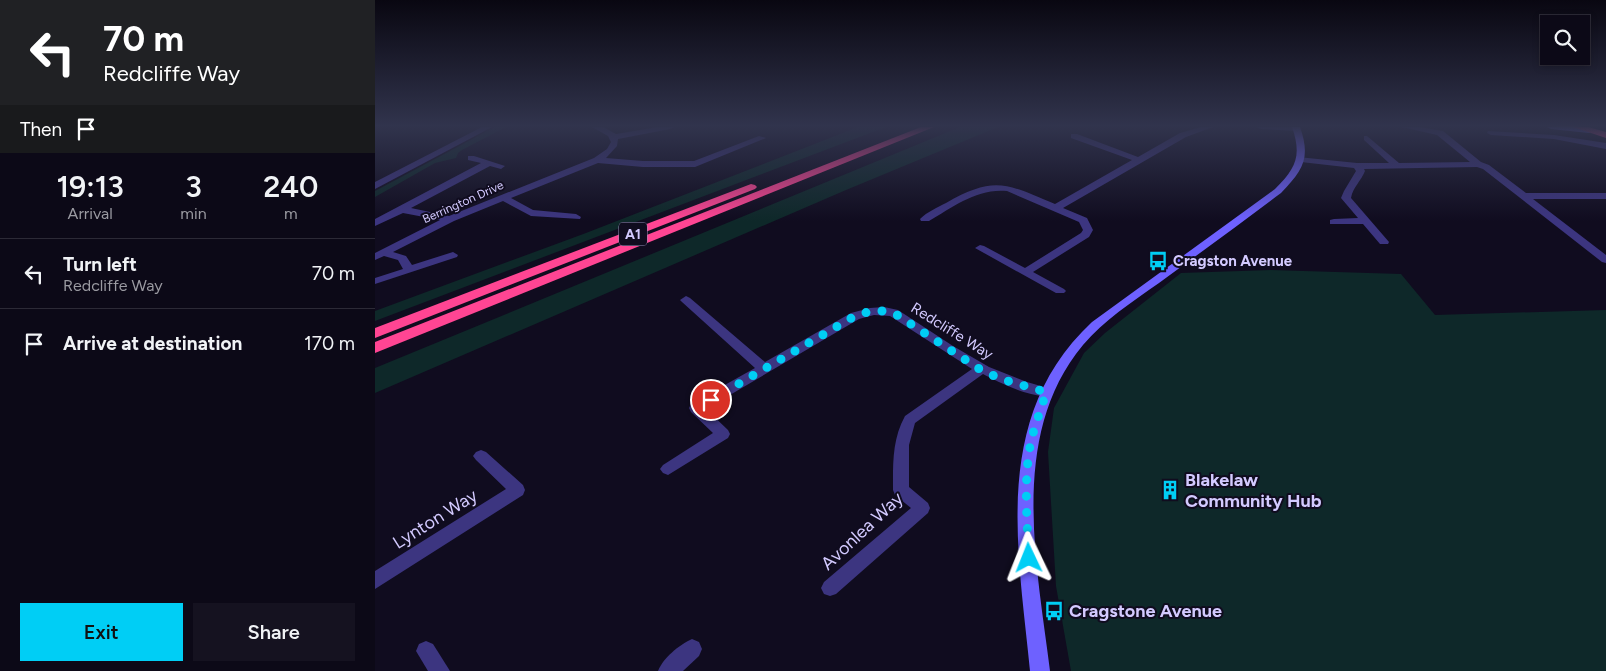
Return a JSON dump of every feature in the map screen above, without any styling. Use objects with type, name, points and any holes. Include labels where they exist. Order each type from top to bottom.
[{"type":"highway","name":"A1","points":[[375,333],[824,158]]},
{"type":"highway","name":"A1","points":[[375,348],[851,158]]},
{"type":"street","points":[[375,186],[428,158]]},
{"type":"street","points":[[472,158],[501,166]]},
{"type":"street","points":[[597,160],[643,164],[695,164],[713,158]]},
{"type":"street","points":[[1134,158],[1139,160]]},
{"type":"street","points":[[1055,208],[1142,158]]},
{"type":"street","points":[[1389,158],[1396,165]]},
{"type":"street","points":[[1471,158],[1486,167],[1606,260]]},
{"type":"street","points":[[1040,671],[1029,558],[1027,499],[1032,438],[1046,392],[1062,365],[1079,342],[1134,295],[1278,191],[1292,177],[1299,167],[1301,159],[1357,166],[1478,164]]},
{"type":"street","name":"Berrington Drive","points":[[380,255],[450,219],[597,160]]},
{"type":"street","points":[[375,223],[404,210],[463,174],[489,163]]},
{"type":"street","points":[[1357,166],[1361,171],[1359,178],[1346,193],[1346,198],[1384,242]]},
{"type":"street","points":[[925,218],[984,188],[992,186],[1009,188],[1083,220],[1088,230],[1085,235],[1025,272]]},
{"type":"street","points":[[1523,196],[1606,196]]},
{"type":"street","points":[[501,198],[531,214],[576,217]]},
{"type":"street","points":[[404,210],[450,219]]},
{"type":"street","points":[[1334,222],[1366,221]]},
{"type":"street","points":[[980,248],[1060,291]]},
{"type":"street","points":[[380,255],[402,258],[409,270]]},
{"type":"street","points":[[377,281],[453,255]]},
{"type":"street","points":[[686,300],[764,369]]},
{"type":"street","name":"Redcliffe Way","points":[[668,469],[723,434],[696,408],[855,316],[871,311],[883,310],[894,313],[981,370],[1001,379],[1046,392]]},
{"type":"street","name":"Avonlea Way","points":[[829,588],[922,508],[901,490],[901,439],[905,429],[910,420],[981,370]]},
{"type":"street","name":"Lynton Way","points":[[375,581],[517,490],[481,456]]},
{"type":"street","points":[[668,671],[692,649]]},
{"type":"street","points":[[426,652],[440,671]]},
{"type":"green space","points":[[436,158],[455,158],[435,163],[375,197],[375,191]]},
{"type":"green space","points":[[778,158],[804,158],[375,321],[375,311],[586,233]]},
{"type":"green space","points":[[884,158],[922,158],[375,393],[375,368]]},
{"type":"green space","points":[[1271,270],[1401,274],[1435,315],[1606,310],[1606,671],[1071,671],[1056,586],[1048,452],[1054,408],[1084,353],[1105,333],[1181,273]]},
{"type":"place","name":"Cragston Avenue","points":[[1158,261]]},
{"type":"place","name":"Blakelaw Community Hub","points":[[1170,490]]},
{"type":"place","name":"Cragstone Avenue","points":[[1054,611]]},
{"type":"route","points":[[711,400],[855,316],[871,311],[883,310],[894,313],[981,370],[1025,388],[1046,392],[1032,438],[1029,462],[1027,499],[1029,558]]}]
